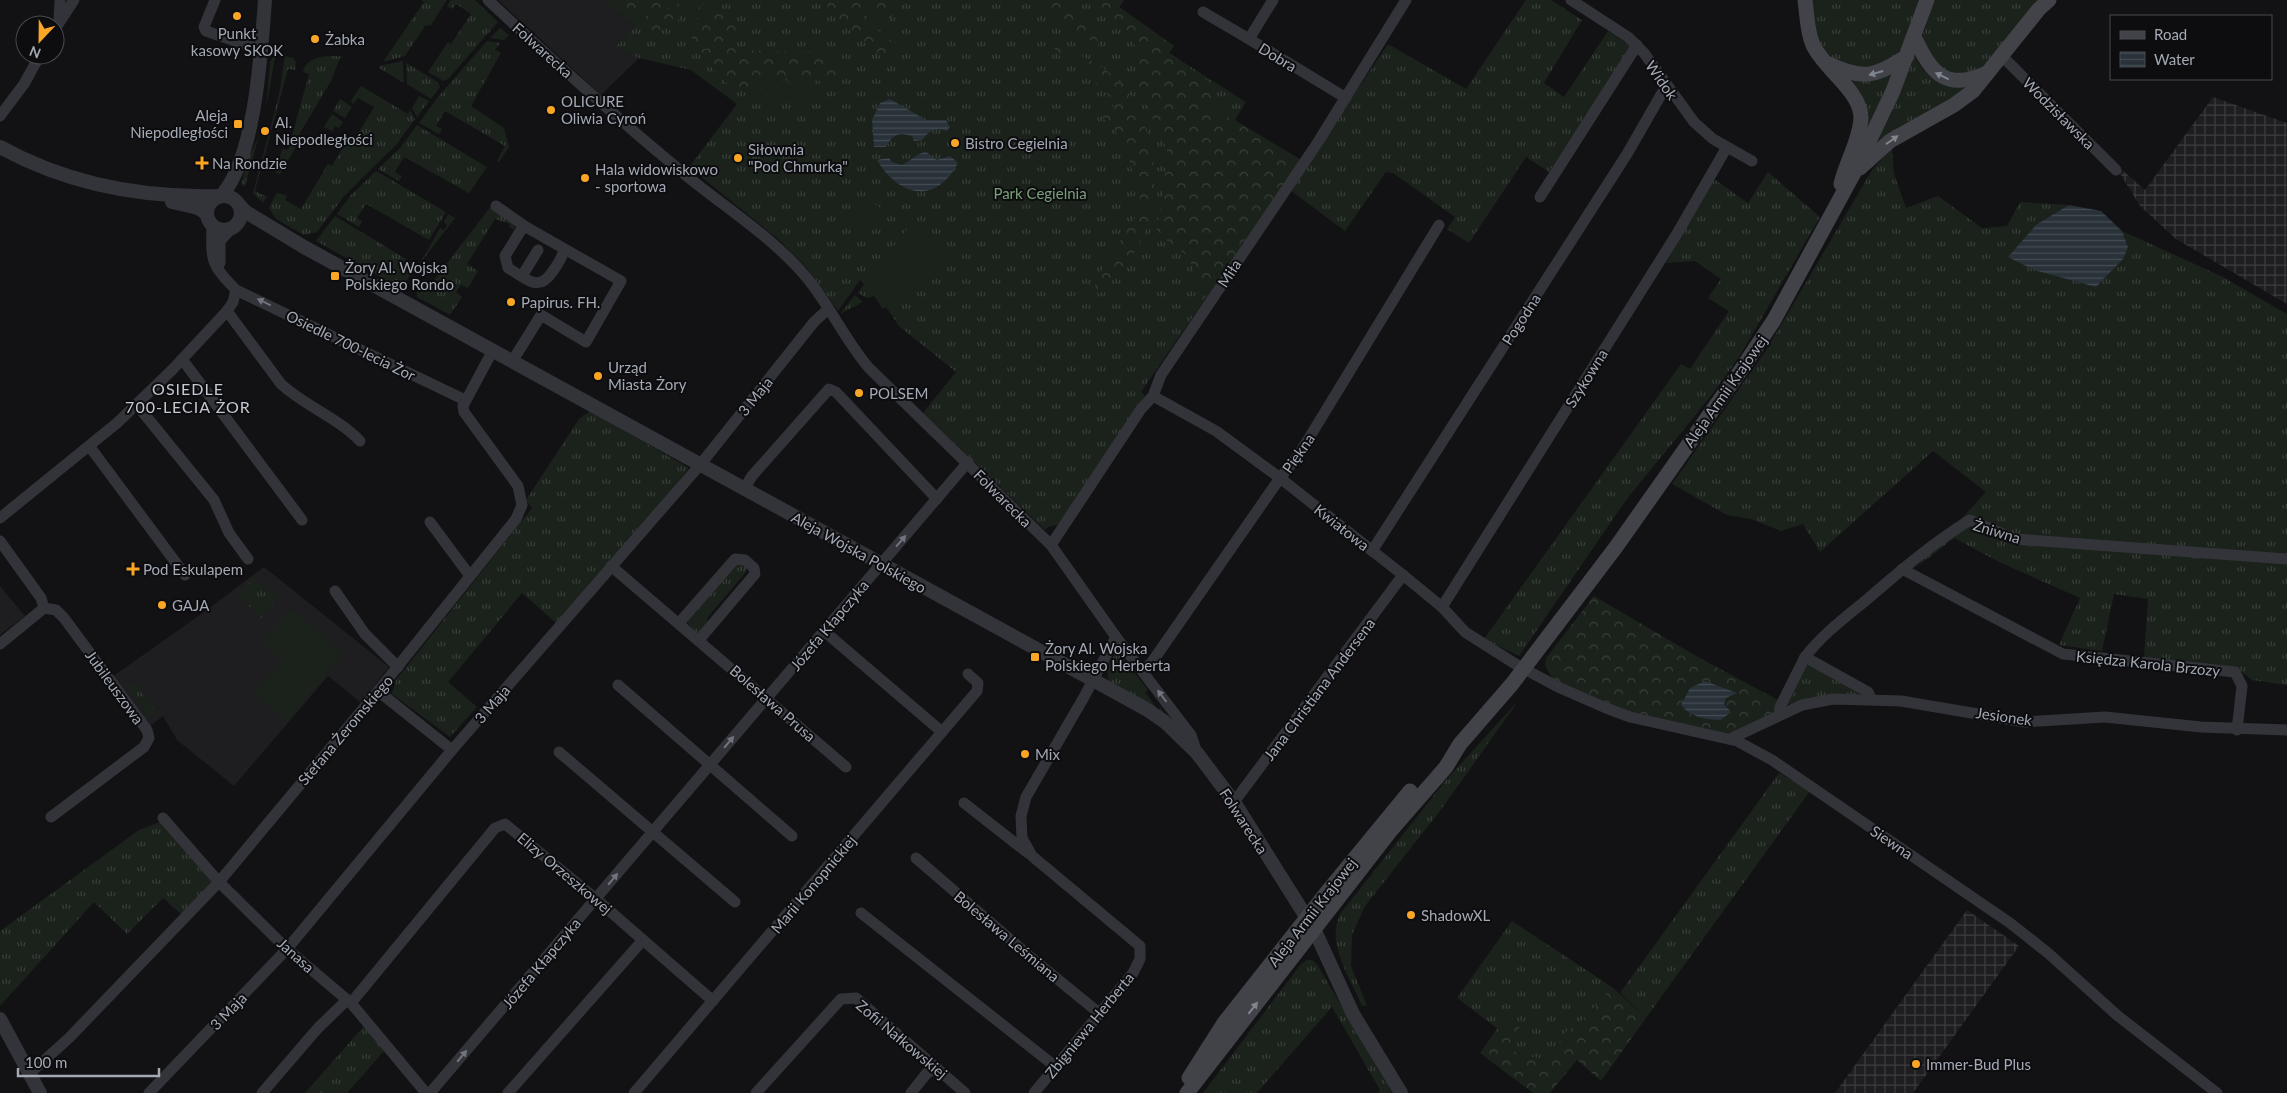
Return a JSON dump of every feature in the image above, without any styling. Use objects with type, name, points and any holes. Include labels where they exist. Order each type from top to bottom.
[{"type":"main road","points":[[1805,0],[1812,42],[1854,97],[1860,113],[1860,124],[1843,174],[1836,207]]},
{"type":"main road","name":"Aleja Armii Krajowej","points":[[1187,1093],[1409,792],[1460,744],[1524,668],[1616,547],[1743,367],[1774,320],[1855,171],[1881,118],[1907,56],[1927,0]]},
{"type":"main road","points":[[1855,171],[1890,140],[1954,105],[1973,91],[2043,3]]},
{"type":"main road","points":[[1914,36],[1924,59],[1939,76],[1958,81],[1977,78],[1988,72]]},
{"type":"main road","points":[[1827,63],[1848,73],[1867,75],[1883,71],[1907,56]]},
{"type":"main road","name":"Aleja Armii Krajowej","points":[[1181,1093],[1224,1023],[1310,924]]},
{"type":"street","points":[[58,15],[60,0]]},
{"type":"street","points":[[65,16],[72,0]]},
{"type":"street","points":[[215,0],[204,26],[206,31],[261,50]]},
{"type":"street","points":[[232,286],[217,271],[212,259],[209,219],[210,202],[220,195],[229,184],[240,158],[253,108],[261,50],[265,0]]},
{"type":"street","name":"Folwarecka","points":[[488,0],[547,55],[682,172],[776,248],[807,278],[854,351],[869,368],[968,462],[1051,545],[1116,637],[1192,735],[1198,753],[1234,802],[1310,924],[1354,1014],[1401,1093]]},
{"type":"street","name":"Dobra","points":[[1273,0],[1250,39],[1346,98]]},
{"type":"street","name":"Miła","points":[[1051,545],[1141,409],[1153,396],[1161,375],[1346,98],[1406,0]]},
{"type":"street","name":"Widok","points":[[1571,0],[1614,27],[1637,45],[1694,122],[1727,147],[1752,162]]},
{"type":"street","points":[[1203,12],[1250,39]]},
{"type":"street","points":[[1540,197],[1637,45]]},
{"type":"street","name":"Wodzisławska","points":[[2002,56],[2116,170]]},
{"type":"street","points":[[0,116],[19,91],[34,65]]},
{"type":"street","name":"Pogodna","points":[[1372,551],[1627,154],[1666,86]]},
{"type":"street","points":[[0,147],[48,170],[112,189],[150,194],[227,195],[239,203]]},
{"type":"street","name":"Szykowna","points":[[1442,607],[1675,237],[1727,147]]},
{"type":"street","points":[[0,518],[90,447],[137,405],[227,311],[233,302],[232,286],[221,268],[219,258],[220,241],[235,226],[241,215],[239,203],[240,158]]},
{"type":"street","points":[[150,194],[198,208],[222,230],[235,226]]},
{"type":"street","name":"Aleja Wojska Polskiego","points":[[239,203],[280,233],[1146,709],[1165,722],[1198,753]]},
{"type":"street","points":[[496,206],[564,250],[621,281],[586,342],[541,315],[513,360]]},
{"type":"street","name":"Piękna","points":[[1143,671],[1152,662],[1280,478],[1298,456],[1439,225]]},
{"type":"street","name":"Aleja Wojska Polskiego","points":[[235,226],[280,233]]},
{"type":"street","points":[[526,227],[521,230],[505,256],[508,268],[534,283],[547,281],[561,260],[564,250]]},
{"type":"street","points":[[522,276],[538,250]]},
{"type":"street","name":"Osiedle 700-lecia Żor","points":[[232,286],[465,400]]},
{"type":"street","name":"3 Maja","points":[[149,1093],[287,949],[452,750],[700,465],[814,322],[828,310]]},
{"type":"street","points":[[227,311],[282,384],[292,394],[351,432],[360,441]]},
{"type":"street","points":[[465,400],[493,350]]},
{"type":"street","points":[[182,359],[302,520]]},
{"type":"street","points":[[744,489],[752,476],[828,389],[836,392],[937,499]]},
{"type":"street","name":"Kwiatowa","points":[[1153,396],[1216,431],[1280,478],[1403,575],[1442,607],[1465,632],[1524,668]]},
{"type":"street","name":"Stefana Żeromskiego","points":[[30,1074],[68,1038],[219,882],[398,667],[516,519],[520,511],[522,498],[518,486],[464,412],[465,400]]},
{"type":"street","points":[[137,405],[214,500],[229,533],[248,559]]},
{"type":"street","points":[[90,447],[184,575]]},
{"type":"street","name":"Józefa Kłapczyka","points":[[430,1093],[968,462]]},
{"type":"street","name":"Żniwna","points":[[1779,715],[1780,707],[1805,657],[1820,638],[1937,540],[1970,520],[2015,539],[2287,559]]},
{"type":"street","points":[[430,522],[470,576]]},
{"type":"street","points":[[0,541],[41,598],[44,608],[0,644]]},
{"type":"street","points":[[679,623],[735,559],[745,560],[754,568],[755,574],[699,640]]},
{"type":"street","name":"Bolesława Prusa","points":[[611,566],[846,766]]},
{"type":"street","name":"Księdza Karola Brzozy","points":[[1902,569],[2064,654],[2235,672],[2242,686],[2237,730]]},
{"type":"street","name":"Jana Christiana Andersena","points":[[1234,802],[1403,575]]},
{"type":"street","points":[[336,591],[365,634],[398,667]]},
{"type":"street","name":"Jubileuszowa","points":[[44,608],[56,610],[64,618],[147,730],[149,738],[144,747],[51,817]]},
{"type":"street","points":[[824,631],[942,732]]},
{"type":"street","name":"Zbigniewa Herberta","points":[[1032,856],[1022,838],[1021,816],[1026,798],[1116,637]]},
{"type":"street","points":[[1805,657],[1868,692],[1871,698]]},
{"type":"street","name":"Siewna","points":[[1524,668],[1558,687],[1630,716],[1730,739],[1772,760],[2010,923],[2048,953],[2118,1016],[2217,1093]]},
{"type":"street","name":"Marii Konopnickiej","points":[[634,1093],[977,691],[978,683],[968,674]]},
{"type":"street","points":[[618,685],[792,836]]},
{"type":"street","points":[[378,691],[452,750]]},
{"type":"street","name":"Jesionek","points":[[1730,739],[1802,705],[1833,699],[1871,698],[1901,701],[2025,722],[2105,717],[2237,730],[2287,730]]},
{"type":"street","points":[[1165,722],[1177,724],[1181,722]]},
{"type":"street","points":[[559,752],[735,902]]},
{"type":"street","name":"Zbigniewa Herberta","points":[[964,803],[1032,856],[1140,946],[1140,959],[1133,972],[1034,1093]]},
{"type":"street","name":"Janasa","points":[[163,818],[219,882],[287,949],[349,1001],[426,1093]]},
{"type":"street","name":"Elizy Orzeszkowej","points":[[349,1001],[495,828],[501,824],[510,826],[713,1001]]},
{"type":"street","name":"Bolesława Leśmiana","points":[[916,858],[1028,955],[1099,1012]]},
{"type":"street","points":[[861,913],[1056,1067]]},
{"type":"street","points":[[508,1093],[643,940]]},
{"type":"street","name":"Zofii Nałkowskiej","points":[[759,1092],[841,999],[846,997],[856,998],[965,1093]]},
{"type":"street","points":[[262,1093],[318,1028],[349,1001]]},
{"type":"street","points":[[0,1019],[40,1093]]},
{"type":"street","points":[[911,1093],[927,1073],[937,1068]]},
{"type":"shaded area","points":[[498,0],[603,0],[635,26],[614,48],[639,58],[601,95]]},
{"type":"shaded area","points":[[2213,97],[2287,123],[2287,304],[2176,239],[2140,206],[2113,162],[2145,190]]},
{"type":"shaded area","points":[[264,567],[389,667],[361,703],[328,676],[234,786],[177,740],[163,716],[149,727],[112,677]]},
{"type":"shaded area","points":[[0,586],[25,616],[0,635]]},
{"type":"shaded area","points":[[1967,910],[2019,946],[1913,1093],[1835,1093]]},
{"type":"green space","points":[[421,0],[447,0],[431,25],[425,26],[405,56],[383,62],[424,2]]},
{"type":"green space","points":[[451,0],[475,0],[498,22],[448,79],[443,81],[428,72],[448,42],[451,44],[471,14],[456,4],[452,9],[447,6]]},
{"type":"green space","name":"Park Cegielnia","points":[[603,0],[1124,0],[1119,7],[1174,46],[1169,53],[1246,102],[1235,120],[1301,160],[1141,392],[1145,395],[1061,524],[1048,527],[1045,530],[923,413],[956,372],[899,326],[886,307],[883,309],[874,296],[867,298],[858,293],[864,284],[860,280],[838,311],[807,268],[777,238],[689,167],[737,104],[691,70],[639,58],[614,48],[635,26]]},
{"type":"green space","points":[[607,0],[679,0],[679,6],[628,17]]},
{"type":"green space","points":[[685,0],[704,0],[704,4],[686,17]]},
{"type":"green space","points":[[827,0],[859,0],[874,26],[899,46],[889,63],[828,12]]},
{"type":"green space","points":[[867,0],[889,0],[892,17],[887,23],[876,14]]},
{"type":"green space","points":[[1030,0],[1073,0],[1097,39],[1099,46]]},
{"type":"green space","points":[[1096,0],[1124,0],[1119,7],[1174,46],[1169,53],[1213,85],[1212,108],[1301,160],[1203,301],[1189,257],[1156,232],[1164,186],[1167,149],[1138,88],[1140,51]]},
{"type":"green space","points":[[1526,0],[1551,0],[1582,20],[1544,83],[1564,97],[1608,31],[1632,47],[1549,172],[1526,157],[1469,243],[1447,229],[1455,217],[1393,173],[1386,172],[1345,231],[1290,190],[1388,44],[1466,89]]},
{"type":"green space","points":[[1811,0],[1921,0],[1909,35],[1898,53],[1889,60],[1878,64],[1867,67],[1855,67],[1843,65],[1833,60],[1824,52],[1815,32]]},
{"type":"green space","points":[[1934,0],[2037,0],[1986,65],[1975,73],[1952,74],[1936,65],[1923,41],[1923,34]]},
{"type":"green space","points":[[679,12],[678,25],[645,34],[642,17]]},
{"type":"green space","points":[[704,12],[729,13],[742,29],[732,32],[733,49],[714,46],[697,48],[690,33],[690,25]]},
{"type":"green space","points":[[500,28],[509,35],[504,40],[490,38]]},
{"type":"green space","points":[[487,41],[500,43],[495,50],[501,53],[471,106],[504,128],[509,147],[499,162],[497,161],[505,146],[445,111],[436,126],[442,129],[439,134],[419,123],[438,97]]},
{"type":"green space","points":[[1050,42],[1097,64],[1122,83],[1131,95],[1142,119],[1151,150],[1154,166],[1153,199],[1146,231],[1130,259],[1099,295],[1095,288],[1096,279],[1138,213],[1140,196],[1123,140],[1102,117],[1116,103],[1066,53],[1061,57]]},
{"type":"green space","points":[[714,47],[772,52],[818,52],[828,57],[847,78],[832,85],[804,77],[752,78],[750,94],[733,87],[720,78],[699,50]]},
{"type":"green space","points":[[1914,55],[1925,71],[1937,80],[1970,87],[1878,146],[1874,143]]},
{"type":"green space","points":[[275,56],[266,109],[270,62]]},
{"type":"green space","points":[[285,56],[293,58],[296,63],[295,70],[288,69],[255,191],[267,197],[263,203],[253,193],[279,95]]},
{"type":"green space","points":[[319,57],[344,57],[340,58],[331,81],[300,133],[297,145],[280,174],[276,173],[282,149],[288,150],[309,74],[303,72],[305,66]]},
{"type":"green space","points":[[403,61],[404,83],[379,68],[379,66]]},
{"type":"green space","points":[[406,63],[438,82],[440,87],[431,99],[407,84]]},
{"type":"green space","points":[[1893,73],[1865,139],[1848,80],[1865,81]]},
{"type":"green space","points":[[790,76],[815,79],[812,100],[787,97]]},
{"type":"green space","points":[[750,77],[768,80],[766,95],[748,93]]},
{"type":"green space","points":[[769,79],[788,81],[786,99],[767,97]]},
{"type":"green space","points":[[361,86],[408,114],[410,110],[415,119],[397,144],[345,195],[317,232],[304,235],[276,219],[269,208],[276,194],[279,193],[287,196],[285,200],[301,209],[328,164],[332,166],[349,137],[355,139],[374,107],[358,98],[353,104],[351,101]]},
{"type":"green space","points":[[419,96],[429,101],[417,117],[412,108]]},
{"type":"green space","points":[[340,99],[352,107],[345,118],[333,111]]},
{"type":"green space","points":[[332,114],[343,122],[339,128],[335,126],[332,131],[324,127]]},
{"type":"green space","points":[[417,125],[487,167],[469,193],[404,157],[395,172],[402,176],[399,181],[378,169],[400,148]]},
{"type":"green space","points":[[259,136],[245,186],[241,185],[249,156]]},
{"type":"green space","points":[[1892,148],[1894,174],[1906,208],[1938,196],[1982,228],[2007,226],[2020,202],[2069,205],[2037,224],[2128,247],[2122,231],[2221,276],[2287,314],[2287,685],[2252,680],[2237,668],[2144,657],[2148,599],[2114,594],[2102,651],[2059,645],[2080,598],[1999,562],[1954,538],[1917,567],[1986,492],[1933,451],[1820,552],[1803,524],[1781,531],[1751,519],[1727,515],[1672,484],[1765,352],[1872,170]]},
{"type":"green space","points":[[376,171],[446,212],[429,240],[366,204],[357,218],[362,221],[359,227],[337,214],[351,195]]},
{"type":"green space","points":[[1768,172],[1820,217],[1741,354],[1711,396],[1626,500],[1519,656],[1484,639],[1681,364],[1690,369],[1729,311],[1708,298],[1721,279],[1695,261],[1666,263],[1714,179],[1748,203]]},
{"type":"green space","points":[[865,197],[885,211],[869,232],[850,218]]},
{"type":"green space","points":[[492,205],[511,218],[515,228],[514,230],[509,227],[510,224],[495,219],[467,264],[478,271],[468,288],[461,285],[456,292],[462,297],[450,315],[417,297],[417,289],[425,280],[431,284]]},
{"type":"green space","points":[[448,214],[455,218],[421,262],[440,228],[444,230],[447,225],[444,222]]},
{"type":"green space","points":[[335,216],[416,265],[402,289],[316,241]]},
{"type":"green space","points":[[911,224],[956,257],[900,304],[867,280]]},
{"type":"green space","points":[[855,295],[863,302],[840,314]]},
{"type":"green space","points":[[590,411],[689,468],[633,538],[556,623],[522,593],[448,682],[477,707],[450,737],[392,694],[396,680],[532,508],[526,500],[579,419]]},
{"type":"green space","points":[[741,561],[747,568],[746,572],[707,618],[708,626],[699,633],[695,632],[687,622],[735,562]]},
{"type":"green space","points":[[254,579],[278,599],[262,618],[236,594]]},
{"type":"green space","points":[[1594,596],[1698,657],[1778,700],[1775,712],[1729,734],[1629,712],[1553,680],[1545,665],[1546,658]]},
{"type":"green space","points":[[291,609],[343,654],[287,722],[253,694],[282,661],[261,643]]},
{"type":"green space","points":[[1117,651],[1148,690],[1145,692],[1158,710],[1161,708],[1166,717],[1109,682],[1107,666]]},
{"type":"green space","points":[[1807,665],[1815,665],[1860,692],[1857,695],[1819,697],[1786,705]]},
{"type":"green space","points":[[134,683],[156,712],[147,720],[143,718],[147,715],[128,687]]},
{"type":"green space","points":[[1519,700],[1440,811],[1365,906],[1352,935],[1351,966],[1367,1006],[1362,1006],[1341,961],[1338,949],[1336,926],[1340,914],[1446,780]]},
{"type":"green space","points":[[1779,773],[1810,791],[1646,1018],[1620,993]]},
{"type":"green space","points":[[160,822],[214,883],[182,915],[163,898],[127,934],[94,902],[0,1006],[0,931],[139,830]]},
{"type":"green space","points":[[1512,921],[1612,987],[1585,1018],[1566,1032],[1548,1059],[1531,1057],[1509,1049],[1520,1028],[1498,1029],[1457,998]]},
{"type":"green space","points":[[1307,960],[1312,960],[1317,964],[1392,1093],[1378,1093],[1380,1090],[1332,1007],[1257,1093],[1203,1093],[1301,964]]},
{"type":"green space","points":[[1612,987],[1646,1018],[1601,1081],[1577,1060],[1550,1093],[1533,1093],[1480,1053],[1503,1020],[1520,1028],[1509,1049],[1531,1057],[1548,1059],[1566,1032],[1585,1018]]},
{"type":"green space","points":[[364,1026],[385,1050],[347,1093],[305,1093]]},
{"type":"water","points":[[890,99],[926,120],[946,120],[950,127],[947,131],[933,130],[922,140],[914,141],[912,136],[899,134],[891,139],[886,147],[874,147],[872,120],[880,103]]},
{"type":"water","points":[[926,152],[937,160],[950,156],[958,163],[949,176],[939,185],[929,190],[918,191],[906,188],[896,182],[877,160],[889,158],[892,162],[902,165],[919,154]]},
{"type":"water","points":[[2069,205],[2101,211],[2122,231],[2128,247],[2123,259],[2096,287],[2034,270],[2008,257],[2037,224]]},
{"type":"water","points":[[1705,681],[1737,693],[1726,698],[1724,704],[1731,712],[1721,720],[1699,717],[1681,705],[1690,688]]},
{"type":"place","name":"Punkt kasowy SKOK","points":[[237,16]]},
{"type":"place","name":"Żabka","points":[[315,39]]},
{"type":"place","name":"OLICURE Oliwia Cyroń","points":[[551,110]]},
{"type":"place","name":"Aleja Niepodległości","points":[[238,124]]},
{"type":"place","name":"Al. Niepodległości","points":[[265,131]]},
{"type":"place","name":"Bistro Cegielnia","points":[[955,143]]},
{"type":"place","name":"Siłownia \"Pod Chmurką\"","points":[[738,158]]},
{"type":"place","name":"Na Rondzie","points":[[202,163]]},
{"type":"place","name":"Hala widowiskowo - sportowa","points":[[585,178]]},
{"type":"place","name":"Żory Al. Wojska Polskiego Rondo","points":[[335,276]]},
{"type":"place","name":"Papirus. FH.","points":[[511,302]]},
{"type":"place","name":"Urząd Miasta Żory","points":[[598,376]]},
{"type":"place","name":"POLSEM","points":[[859,393]]},
{"type":"place","name":"Pod Eskulapem","points":[[133,569]]},
{"type":"place","name":"GAJA","points":[[162,605]]},
{"type":"place","name":"Żory Al. Wojska Polskiego Herberta","points":[[1035,657]]},
{"type":"place","name":"Mix","points":[[1025,754]]},
{"type":"place","name":"ShadowXL","points":[[1411,915]]},
{"type":"place","name":"Immer-Bud Plus","points":[[1916,1064]]},
{"type":"district","name":"OSIEDLE 700-LECIA ŻOR","points":[[188,397]]}]
